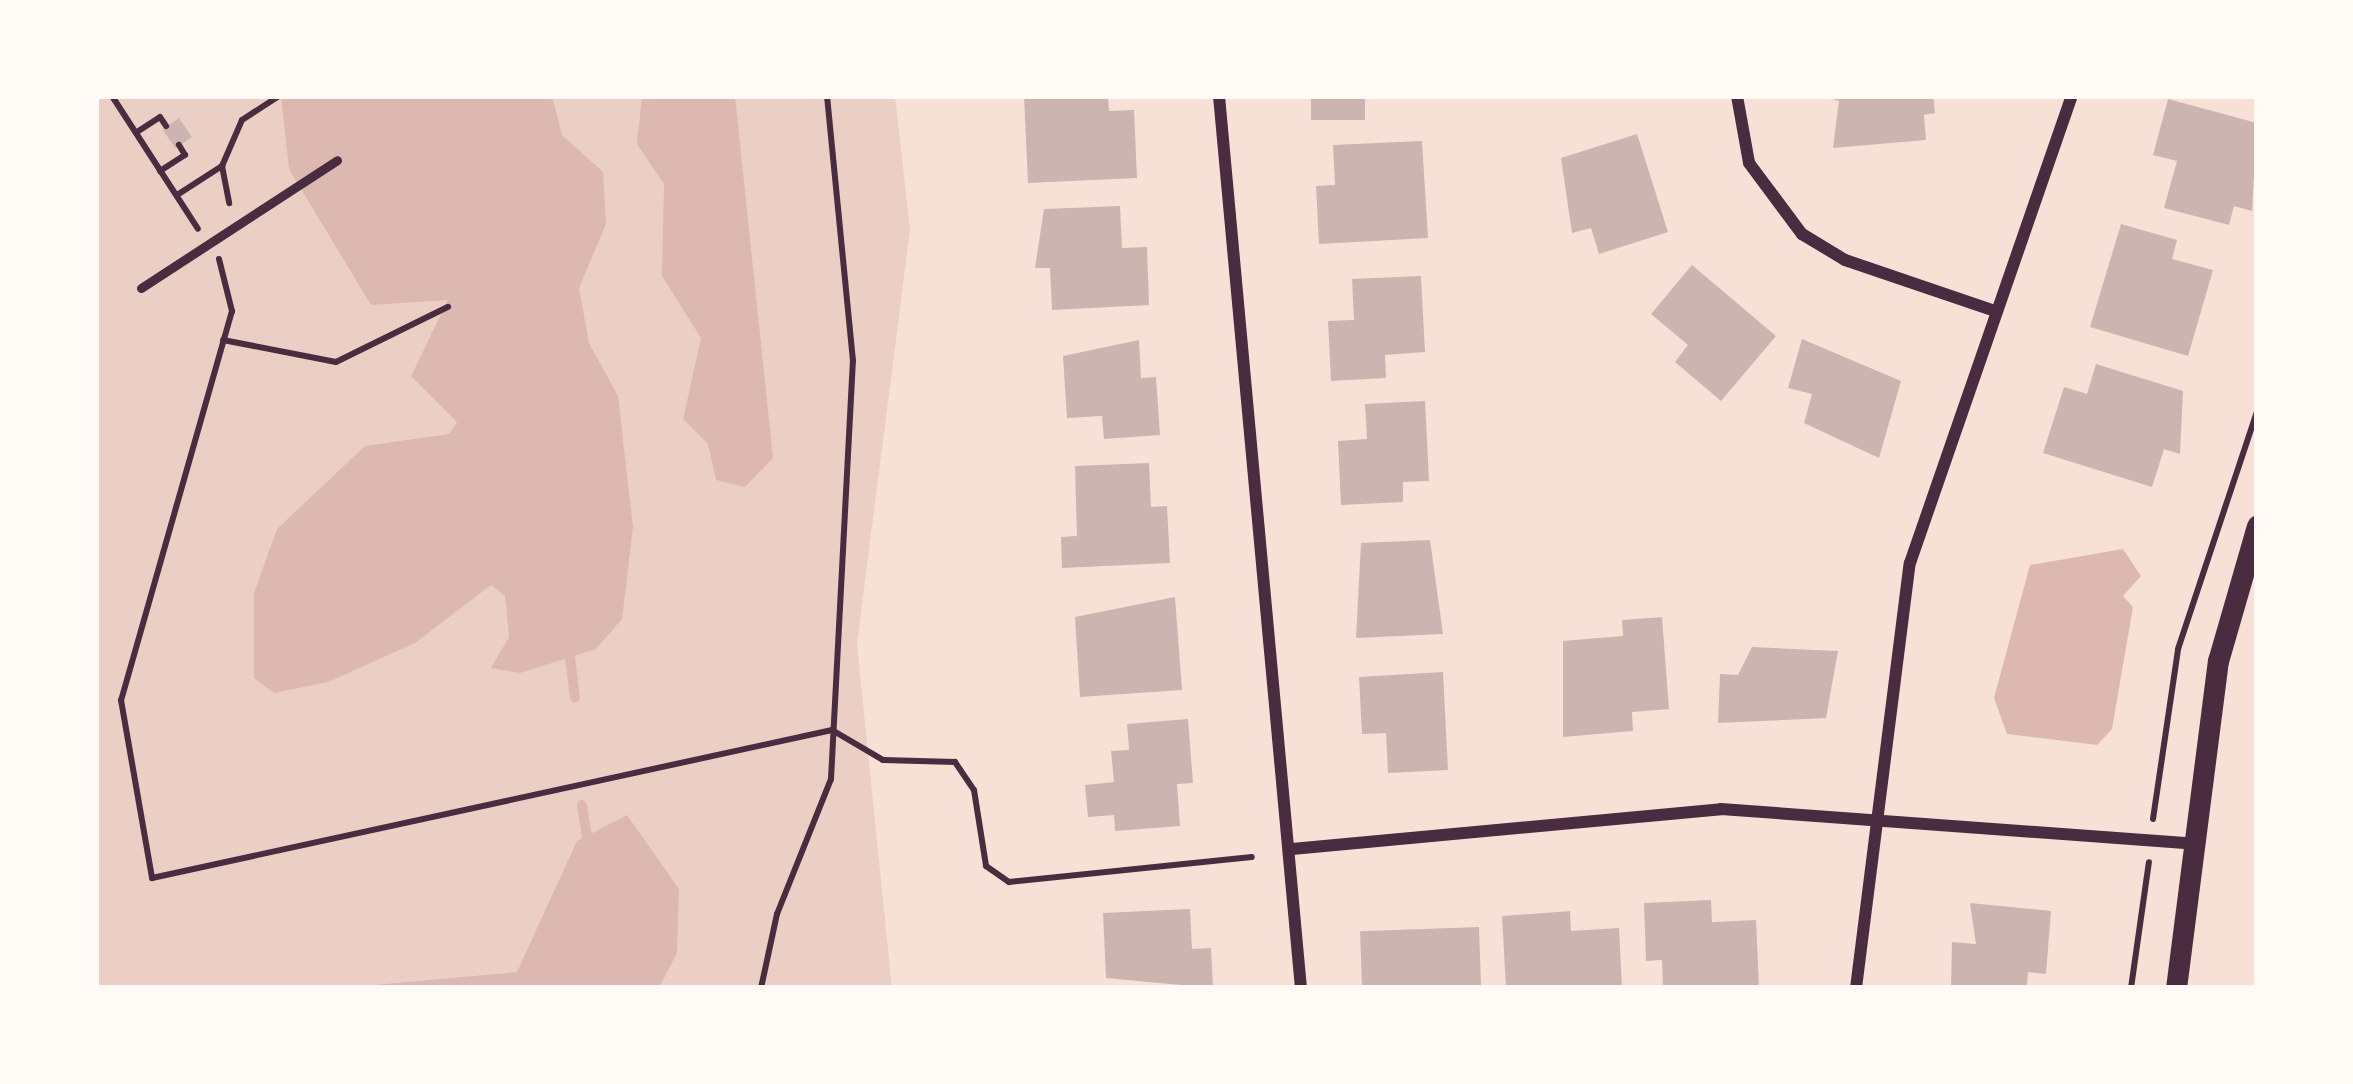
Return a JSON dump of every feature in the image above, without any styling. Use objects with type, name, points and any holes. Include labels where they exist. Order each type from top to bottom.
[{"type":"street","points":[[1219,96],[1292,849],[1301,988]]},
{"type":"street","points":[[1737,96],[1749,163],[1802,234],[1845,260],[1994,311]]},
{"type":"street","points":[[1856,988],[1873,821],[1910,563],[2072,96]]},
{"type":"street","points":[[2176,988],[2218,661],[2257,526]]},
{"type":"street","points":[[1292,849],[1721,809],[2192,844]]},
{"type":"lane","points":[[141,288],[337,160]]},
{"type":"path","points":[[112,96],[201,233]]},
{"type":"path","points":[[177,195],[222,166],[256,109],[279,96]]},
{"type":"path","points":[[761,988],[777,914],[831,779],[853,361],[826,96]]},
{"type":"path","points":[[136,133],[160,117],[166,126]]},
{"type":"path","points":[[160,171],[185,155],[179,146]]},
{"type":"path","points":[[222,166],[241,223]]},
{"type":"path","points":[[218,257],[232,296],[223,340],[121,700],[152,878],[832,730],[883,760],[955,762],[974,790],[986,866],[1009,882],[1252,857]]},
{"type":"path","points":[[223,340],[336,362],[448,307]]},
{"type":"path","points":[[2131,988],[2178,649],[2257,411]]},
{"type":"shaded area","points":[[96,96],[895,96],[910,230],[857,644],[892,988],[96,988]]},
{"type":"shaded area","points":[[281,96],[552,96],[562,135],[603,172],[606,224],[579,288],[589,343],[618,396],[633,527],[622,619],[596,649],[520,673],[491,668],[509,637],[505,596],[491,585],[415,643],[328,682],[274,693],[254,678],[254,593],[277,529],[365,446],[449,434],[457,422],[411,376],[448,300],[371,305],[289,169]]},
{"type":"shaded area","points":[[642,96],[735,96],[773,458],[745,487],[716,480],[708,444],[683,419],[701,338],[662,276],[664,184],[637,144]]},
{"type":"shaded area","points":[[2123,549],[2141,576],[2123,596],[2133,607],[2112,729],[2097,745],[2007,734],[1994,698],[2030,565]]},
{"type":"shaded area","points":[[627,815],[679,889],[677,953],[659,988],[340,988],[517,972],[577,841]]},
{"type":"building","points":[[1024,96],[1108,96],[1109,111],[1134,110],[1137,178],[1028,183]]},
{"type":"building","points":[[1311,96],[1365,96],[1365,120],[1311,120]]},
{"type":"building","points":[[1823,96],[1933,96],[1935,113],[1924,115],[1926,140],[1833,148],[1839,101]]},
{"type":"building","points":[[2168,99],[2257,123],[2252,211],[2234,206],[2229,225],[2164,208],[2177,161],[2153,155]]},
{"type":"building","points":[[179,118],[192,137],[175,148],[162,129]]},
{"type":"building","points":[[1637,134],[1668,232],[1599,254],[1591,228],[1572,233],[1561,158]]},
{"type":"building","points":[[1422,141],[1428,238],[1319,244],[1316,186],[1335,185],[1333,145]]},
{"type":"building","points":[[1120,206],[1122,248],[1147,247],[1149,305],[1052,310],[1050,268],[1035,268],[1044,209]]},
{"type":"building","points":[[2121,224],[2177,240],[2172,259],[2213,270],[2188,356],[2090,327]]},
{"type":"building","points":[[1692,265],[1776,336],[1721,401],[1675,362],[1688,345],[1651,314]]},
{"type":"building","points":[[1421,276],[1425,352],[1385,355],[1386,378],[1331,381],[1328,321],[1354,320],[1352,279]]},
{"type":"building","points":[[1802,339],[1901,381],[1879,458],[1804,423],[1812,394],[1788,388]]},
{"type":"building","points":[[1139,340],[1141,378],[1156,377],[1160,435],[1104,439],[1102,416],[1067,418],[1063,356]]},
{"type":"building","points":[[2096,364],[2183,391],[2180,454],[2164,449],[2152,487],[2043,453],[2064,387],[2087,394]]},
{"type":"building","points":[[1425,401],[1429,481],[1403,482],[1403,502],[1341,505],[1338,441],[1367,439],[1365,404]]},
{"type":"building","points":[[1149,463],[1151,507],[1167,506],[1170,563],[1062,568],[1061,537],[1077,536],[1075,466]]},
{"type":"building","points":[[1430,540],[1443,634],[1356,638],[1361,543]]},
{"type":"building","points":[[1175,597],[1182,690],[1080,697],[1075,617]]},
{"type":"building","points":[[1662,617],[1669,709],[1632,712],[1633,731],[1563,737],[1563,641],[1623,636],[1622,620]]},
{"type":"building","points":[[1752,647],[1838,651],[1826,718],[1718,723],[1720,674],[1738,675]]},
{"type":"building","points":[[1443,672],[1448,770],[1388,773],[1386,733],[1362,734],[1359,677]]},
{"type":"building","points":[[1188,719],[1193,783],[1177,784],[1180,826],[1115,831],[1114,815],[1088,817],[1085,785],[1114,782],[1111,751],[1129,750],[1127,724]]},
{"type":"building","points":[[1711,900],[1712,922],[1756,920],[1759,988],[1663,988],[1662,960],[1646,961],[1644,903]]},
{"type":"building","points":[[1970,903],[2051,911],[2046,974],[2028,972],[2027,986],[1951,988],[1952,942],[1976,944]]},
{"type":"building","points":[[1190,909],[1192,949],[1211,948],[1213,988],[1106,978],[1103,913]]},
{"type":"building","points":[[1570,911],[1571,931],[1619,928],[1622,988],[1506,988],[1502,916]]},
{"type":"building","points":[[1479,927],[1481,987],[1362,988],[1360,931]]},
{"type":"waterway","points":[[569,648],[575,698]]},
{"type":"waterway","points":[[582,805],[589,849]]}]
